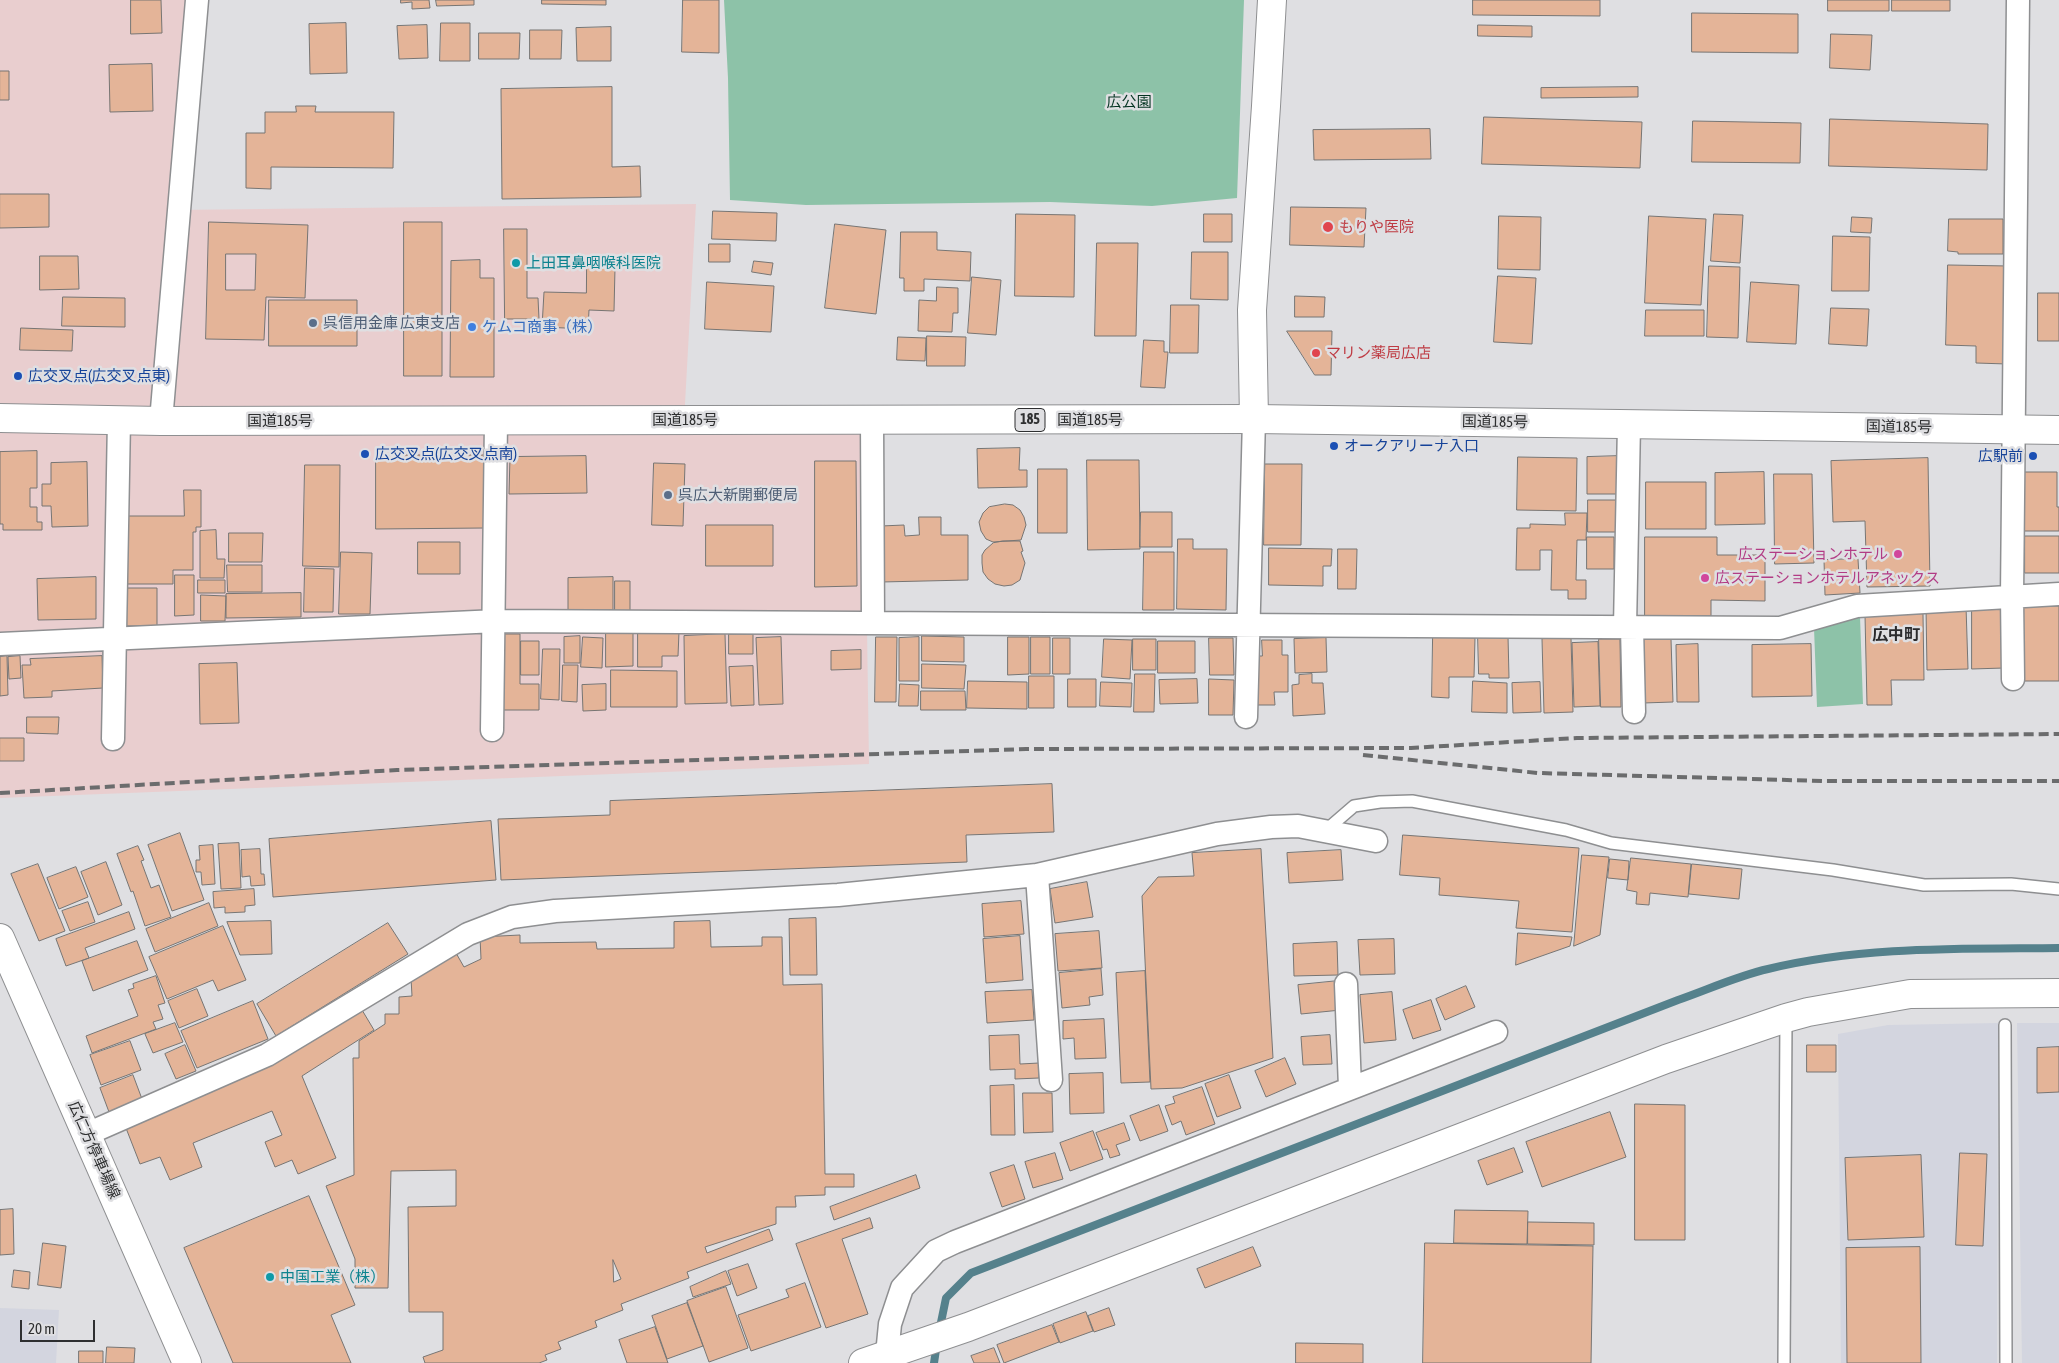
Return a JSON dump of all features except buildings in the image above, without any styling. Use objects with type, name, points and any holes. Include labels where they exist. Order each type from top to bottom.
[{"type":"main road","points":[[1254,420],[1252,310],[1272,0]]},
{"type":"main road","name":"国道185号","points":[[0,418],[161,421],[1254,420],[2059,430]]},
{"type":"main road","name":"広仁方停車場線","points":[[0,938],[187,1363]]},
{"type":"main road","points":[[885,1356],[968,1327],[1666,1059],[1786,1018],[1910,994],[2059,993]]},
{"type":"street","points":[[161,421],[197,0]]},
{"type":"street","points":[[2013,679],[2012,596],[2018,0]]},
{"type":"street","points":[[113,739],[119,420]]},
{"type":"street","points":[[872,420],[872,623]]},
{"type":"street","points":[[1246,717],[1254,420]]},
{"type":"street","points":[[492,730],[496,421]]},
{"type":"street","points":[[1629,424],[1628,627],[1634,712]]},
{"type":"street","points":[[0,644],[494,622],[1780,628],[1857,606],[2059,594]]},
{"type":"street","points":[[87,1134],[266,1055],[468,934],[512,917],[555,911],[838,895],[1037,874],[1217,834],[1271,827],[1298,826],[1376,841]]},
{"type":"street","points":[[1037,874],[1051,1080]]},
{"type":"street","points":[[1346,984],[1350,1088]]},
{"type":"street","points":[[885,1356],[890,1324],[902,1288],[936,1252],[964,1239],[1496,1032]]},
{"type":"lane","points":[[1325,831],[1354,806],[1380,802],[1412,801],[1566,830],[1612,843],[1833,870],[1924,885],[2011,884],[2059,889]]},
{"type":"lane","points":[[1784,1363],[1786,1018]]},
{"type":"lane","points":[[2005,1025],[2006,1363]]},
{"type":"shaded area","points":[[0,0],[191,0],[175,210],[696,204],[684,422],[864,424],[869,764],[0,798]]},
{"type":"shaded area","points":[[1998,1023],[1997,1363],[1841,1363],[1838,1034],[1888,1025]]},
{"type":"shaded area","points":[[2017,1023],[2059,1023],[2059,1363],[2022,1363]]},
{"type":"shaded area","points":[[0,1308],[59,1310],[56,1363],[0,1363]]},
{"type":"green space","name":"広公園","points":[[724,0],[1244,0],[1237,198],[1152,206],[1050,202],[806,205],[730,200],[728,78]]},
{"type":"green space","points":[[1860,616],[1863,704],[1817,707],[1814,628]]},
{"type":"waterway","points":[[939,1332],[946,1298],[971,1273],[1734,979],[1768,969],[1840,956],[1912,950],[2059,948]]},
{"type":"waterway","points":[[934,1363],[937,1343]]},
{"type":"railway","points":[[0,793],[397,770],[1026,749],[1411,748],[1577,738],[2059,734]]},
{"type":"railway","points":[[1363,755],[1538,773],[1823,781],[2059,781]]},
{"type":"place","name":"もりや医院","points":[[1328,227]]},
{"type":"place","name":"上田耳鼻咽喉科医院","points":[[516,263]]},
{"type":"place","name":"呉信用金庫 広東支店","points":[[313,323]]},
{"type":"place","name":"ケムコ商事（株）","points":[[472,327]]},
{"type":"place","name":"マリン薬局広店","points":[[1316,353]]},
{"type":"place","name":"広交叉点(広交叉点東)","points":[[18,376]]},
{"type":"place","name":"オークアリーナ入口","points":[[1334,446]]},
{"type":"place","name":"広交叉点(広交叉点南)","points":[[365,454]]},
{"type":"place","name":"広駅前","points":[[2033,456]]},
{"type":"place","name":"呉広大新開郵便局","points":[[668,495]]},
{"type":"place","name":"広ステーションホテル","points":[[1898,554]]},
{"type":"place","name":"広ステーションホテルアネックス","points":[[1705,578]]},
{"type":"place","name":"中国工業（株）","points":[[270,1277]]},
{"type":"district","name":"広中町","points":[[1896,635]]}]
